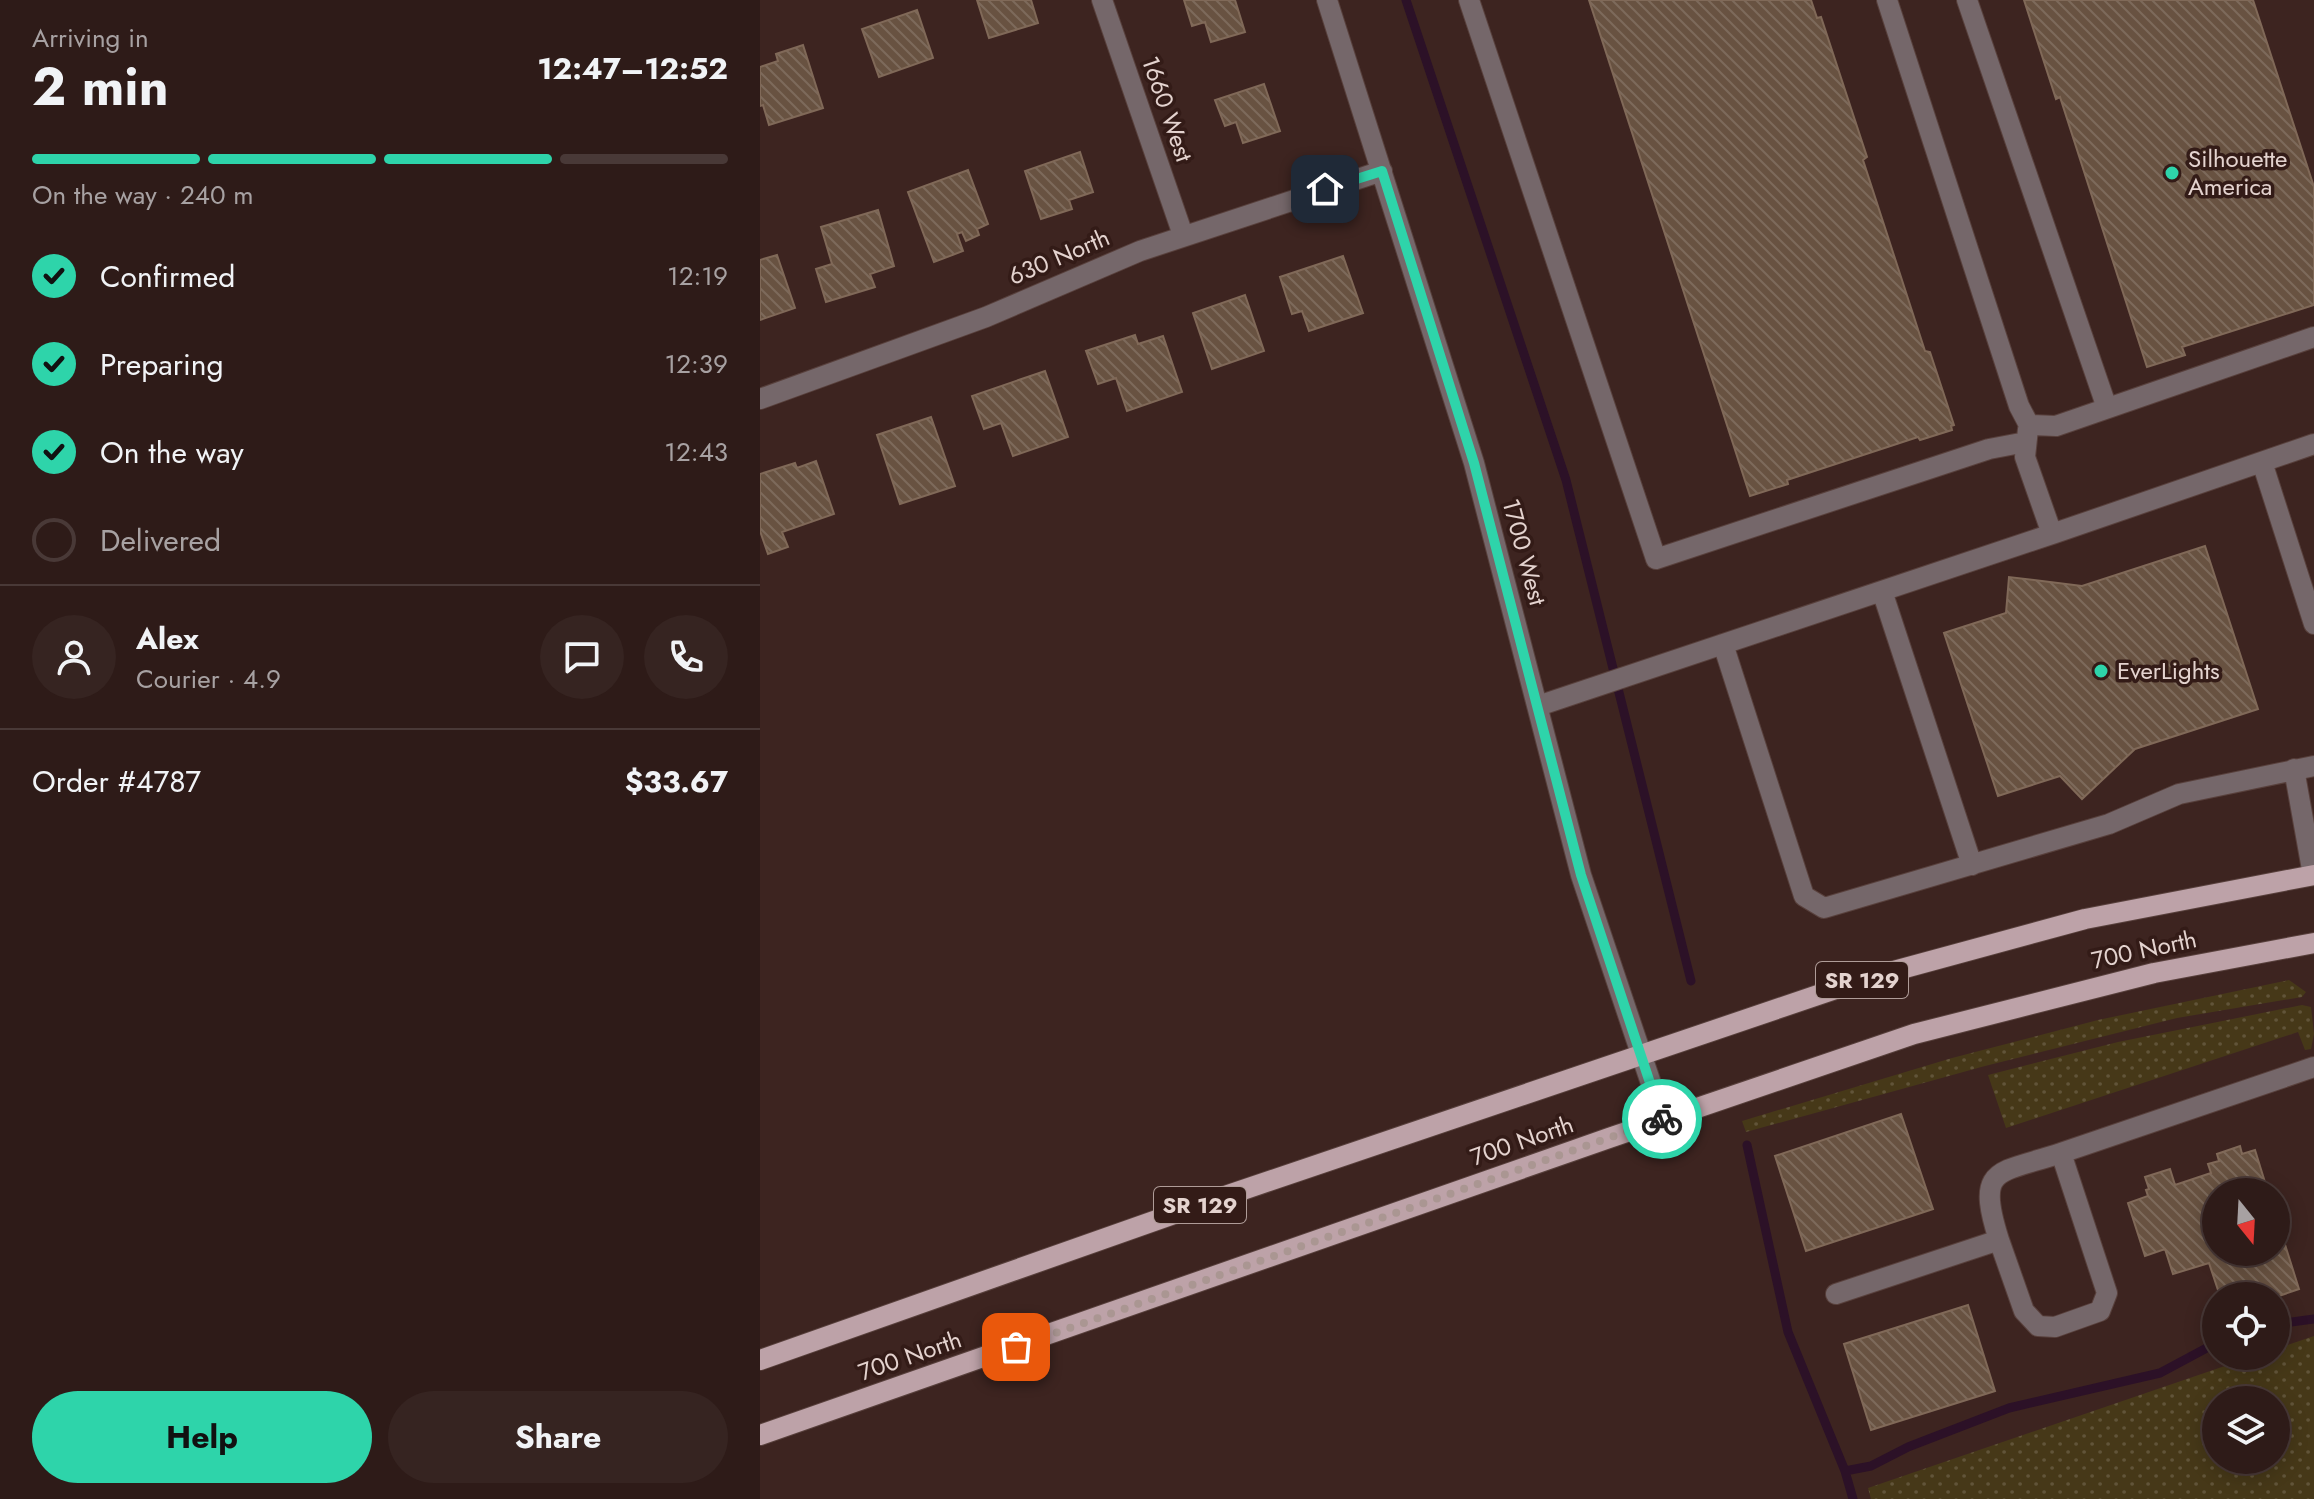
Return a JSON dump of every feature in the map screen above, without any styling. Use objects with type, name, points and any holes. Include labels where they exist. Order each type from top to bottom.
[{"type":"main road","name":"700 North","points":[[760,1360],[1225,1196],[1868,978],[2085,919],[2314,875]]},
{"type":"main road","name":"700 North","points":[[760,1435],[1914,1034],[2154,973],[2314,943]]},
{"type":"street","name":"1660 West","points":[[1102,0],[1183,235]]},
{"type":"street","name":"1700 West","points":[[1327,0],[1474,463],[1581,875],[1663,1119]]},
{"type":"street","points":[[1469,0],[1656,559],[2314,337]]},
{"type":"street","points":[[1887,0],[2019,406],[2027,434],[2025,457],[2052,534]]},
{"type":"street","points":[[1967,0],[2107,408]]},
{"type":"street","name":"630 North","points":[[760,399],[986,317],[1183,235],[1382,171]]},
{"type":"street","points":[[1538,706],[2314,444]]},
{"type":"street","points":[[2262,462],[2314,624]]},
{"type":"street","points":[[1882,591],[1972,865]]},
{"type":"street","points":[[1723,644],[1804,896],[1824,908],[2109,824],[2179,794],[2304,768],[2314,875]]},
{"type":"street","points":[[2061,1153],[2107,1293],[2100,1311],[2055,1327],[2038,1326],[2024,1311],[1988,1207],[1988,1189],[1998,1174],[2314,1067]]},
{"type":"street","points":[[1836,1294],[1999,1240]]},
{"type":"shaded area","points":[[2289,980],[2306,992],[2302,997],[2177,1018],[1985,1066],[1746,1132],[1742,1121],[1952,1058],[2098,1020]]},
{"type":"shaded area","points":[[2302,1005],[2311,1007],[2314,1034],[2311,1049],[2305,1050],[2298,1032],[2006,1128],[1988,1075],[2118,1042]]},
{"type":"shaded area","points":[[2314,1336],[2314,1499],[1871,1499],[1868,1488],[2213,1370],[2290,1370],[2290,1344]]},
{"type":"building","points":[[977,0],[1031,0],[1038,23],[989,38]]},
{"type":"building","points":[[1184,0],[1235,0],[1245,32],[1211,42],[1205,22],[1192,26]]},
{"type":"building","points":[[1589,0],[1811,0],[1817,18],[1821,17],[1867,157],[1863,160],[1925,351],[1930,352],[1954,425],[1951,426],[1952,430],[1920,440],[1918,437],[1787,480],[1788,484],[1750,496]]},
{"type":"building","points":[[2024,0],[2253,0],[2314,187],[2314,305],[2182,347],[2185,355],[2147,367],[2060,97],[2056,99]]},
{"type":"building","points":[[917,10],[933,58],[879,77],[862,29]]},
{"type":"building","points":[[803,45],[823,108],[769,125],[763,105],[760,106],[760,67],[778,61],[776,54]]},
{"type":"building","points":[[1264,84],[1280,131],[1243,143],[1236,122],[1225,126],[1215,100]]},
{"type":"building","points":[[1080,152],[1093,192],[1069,200],[1072,209],[1041,219],[1025,171]]},
{"type":"building","points":[[968,170],[988,224],[977,229],[979,235],[966,241],[962,232],[957,234],[963,251],[934,262],[908,192]]},
{"type":"building","points":[[878,210],[894,266],[870,274],[875,287],[826,302],[816,269],[832,264],[821,227]]},
{"type":"building","points":[[777,255],[795,308],[760,320],[760,260]]},
{"type":"building","points":[[1343,256],[1363,313],[1309,331],[1302,311],[1292,314],[1280,277]]},
{"type":"building","points":[[1245,295],[1264,351],[1212,369],[1193,313]]},
{"type":"building","points":[[1135,335],[1138,344],[1163,336],[1182,392],[1127,411],[1116,378],[1098,384],[1086,351]]},
{"type":"building","points":[[1045,371],[1068,437],[1013,456],[1001,423],[984,429],[972,396]]},
{"type":"building","points":[[931,417],[955,486],[900,504],[877,435]]},
{"type":"building","points":[[816,461],[834,514],[782,532],[788,547],[768,554],[760,531],[760,474],[795,463],[797,468]]},
{"type":"building","name":"EverLights","points":[[2205,546],[2258,709],[2135,749],[2082,799],[2060,776],[1998,796],[1944,633],[2006,613],[2009,577],[2082,586]]},
{"type":"building","points":[[1901,1114],[1933,1209],[1806,1251],[1775,1156]]},
{"type":"building","points":[[2240,1146],[2242,1154],[2255,1150],[2264,1178],[2202,1178],[2202,1265],[2173,1274],[2165,1249],[2145,1256],[2128,1203],[2148,1196],[2145,1177],[2170,1169],[2175,1185],[2211,1173],[2208,1164],[2219,1161],[2217,1154]]},
{"type":"building","points":[[2290,1260],[2299,1289],[2290,1292],[2290,1282],[2215,1282],[2210,1266],[2290,1266]]},
{"type":"building","points":[[1968,1305],[1995,1391],[1871,1430],[1844,1344]]},
{"type":"waterway","points":[[1406,0],[1566,480],[1691,981]]},
{"type":"waterway","points":[[1747,1145],[1788,1332],[1845,1471],[1853,1499]]},
{"type":"waterway","points":[[2290,1322],[2314,1319]]},
{"type":"waterway","points":[[1845,1471],[1871,1466],[1908,1447],[2009,1408],[2160,1373],[2202,1350]]},
{"type":"way so far","points":[[1016,1347],[1662,1119]]},
{"type":"place","name":"Silhouette America","points":[[2172,173]]},
{"type":"place","name":"EverLights","points":[[2101,671]]},
{"type":"route","points":[[1325,189],[1382,171],[1474,463],[1581,875],[1662,1119]]}]
